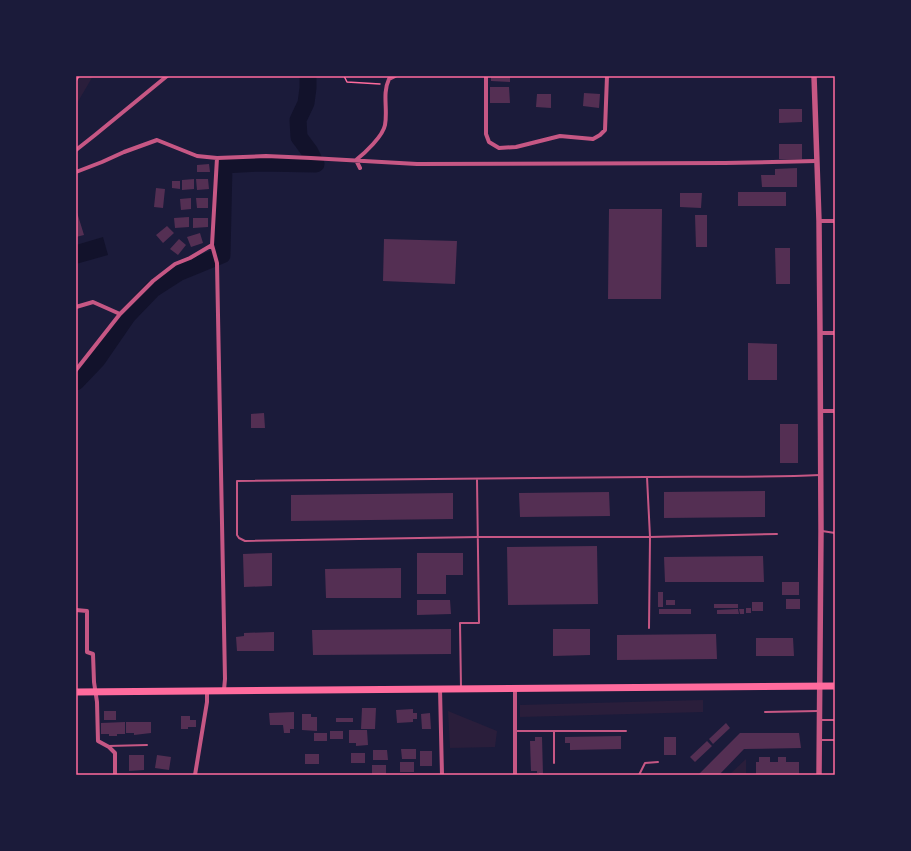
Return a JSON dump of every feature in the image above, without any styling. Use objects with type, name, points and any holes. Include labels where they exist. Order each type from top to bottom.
[{"type":"main road","points":[[76,692],[835,686]]},
{"type":"street","points":[[76,150],[167,76]]},
{"type":"street","points":[[356,160],[371,147],[385,126],[386,85],[389,79],[395,76]]},
{"type":"street","points":[[486,76],[486,134],[489,142],[499,148],[516,147],[560,136],[593,139],[600,135],[605,130],[607,76]]},
{"type":"street","points":[[814,76],[819,221],[820,333],[821,531],[820,686],[818,740],[819,775]]},
{"type":"street","points":[[76,172],[157,140],[197,156],[217,158],[266,156],[417,164],[816,161]]},
{"type":"street","points":[[217,158],[212,245],[217,263],[225,671],[224,690]]},
{"type":"street","points":[[356,160],[360,168]]},
{"type":"street","points":[[819,221],[835,221]]},
{"type":"street","points":[[76,370],[120,314],[158,276],[175,264],[190,258],[212,245]]},
{"type":"street","points":[[76,307],[92,302],[120,314]]},
{"type":"street","points":[[820,333],[835,333]]},
{"type":"street","points":[[820,411],[835,411]]},
{"type":"street","points":[[76,610],[87,610],[87,652],[93,654],[94,682],[97,702],[98,741],[115,752],[115,775]]},
{"type":"street","points":[[515,688],[515,775]]},
{"type":"street","points":[[440,689],[442,775]]},
{"type":"street","points":[[195,775],[207,702],[207,691]]},
{"type":"lane","points":[[777,534],[650,537],[479,537],[246,541],[239,538],[237,534],[237,481],[789,477],[821,475]]},
{"type":"lane","points":[[647,477],[650,537],[649,628]]},
{"type":"lane","points":[[461,688],[460,623],[479,623],[478,480]]},
{"type":"lane","points":[[821,531],[835,533]]},
{"type":"lane","points":[[765,712],[819,711]]},
{"type":"lane","points":[[819,720],[835,720]]},
{"type":"lane","points":[[514,731],[626,731]]},
{"type":"lane","points":[[554,731],[554,763]]},
{"type":"lane","points":[[818,740],[835,740]]},
{"type":"lane","points":[[107,746],[147,745]]},
{"type":"lane","points":[[639,775],[645,763],[658,762]]},
{"type":"path","points":[[76,81],[79,76]]},
{"type":"path","points":[[344,76],[347,82],[386,85]]},
{"type":"shaded area","points":[[76,76],[93,76],[76,105]]},
{"type":"shaded area","points":[[103,237],[108,255],[76,264],[76,245]]},
{"type":"shaded area","points":[[703,700],[703,712],[520,717],[520,705]]},
{"type":"shaded area","points":[[448,711],[497,731],[495,747],[450,748]]},
{"type":"shaded area","points":[[746,759],[746,775],[729,775]]},
{"type":"building","points":[[491,76],[510,76],[510,82],[491,81]]},
{"type":"building","points":[[490,87],[509,87],[510,103],[490,103]]},
{"type":"building","points":[[584,93],[600,94],[599,108],[583,106]]},
{"type":"building","points":[[537,94],[551,94],[551,108],[536,107]]},
{"type":"building","points":[[779,109],[802,109],[802,122],[779,123]]},
{"type":"building","points":[[779,144],[802,144],[802,159],[779,159]]},
{"type":"building","points":[[209,164],[210,172],[197,172],[197,165]]},
{"type":"building","points":[[797,168],[797,187],[762,187],[761,175],[775,175],[775,169]]},
{"type":"building","points":[[194,179],[194,189],[182,190],[182,180]]},
{"type":"building","points":[[196,179],[208,179],[209,189],[197,190]]},
{"type":"building","points":[[172,181],[180,181],[180,189],[172,188]]},
{"type":"building","points":[[156,188],[165,189],[163,208],[154,207]]},
{"type":"building","points":[[738,192],[786,192],[786,206],[738,206]]},
{"type":"building","points":[[680,193],[702,193],[701,208],[680,207]]},
{"type":"building","points":[[191,198],[191,209],[181,210],[180,199]]},
{"type":"building","points":[[196,198],[208,198],[208,208],[197,208]]},
{"type":"building","points":[[76,209],[84,235],[76,237]]},
{"type":"building","points":[[609,209],[662,209],[661,299],[608,299]]},
{"type":"building","points":[[695,215],[707,215],[707,247],[696,247]]},
{"type":"building","points":[[189,217],[189,227],[175,228],[174,218]]},
{"type":"building","points":[[193,218],[208,218],[208,227],[193,228]]},
{"type":"building","points":[[167,226],[174,233],[163,243],[156,235]]},
{"type":"building","points":[[200,233],[203,243],[191,247],[187,237]]},
{"type":"building","points":[[179,239],[186,245],[178,255],[170,249]]},
{"type":"building","points":[[384,239],[457,241],[455,284],[383,281]]},
{"type":"building","points":[[775,248],[790,248],[790,284],[776,284]]},
{"type":"building","points":[[748,343],[777,344],[777,380],[748,380]]},
{"type":"building","points":[[264,413],[265,428],[251,428],[251,414]]},
{"type":"building","points":[[780,424],[798,424],[798,463],[780,463]]},
{"type":"building","points":[[765,491],[765,517],[664,518],[664,492]]},
{"type":"building","points":[[609,492],[610,516],[520,517],[519,493]]},
{"type":"building","points":[[453,493],[453,519],[291,521],[291,495]]},
{"type":"building","points":[[597,546],[598,604],[508,605],[507,547]]},
{"type":"building","points":[[272,553],[272,586],[244,587],[243,554]]},
{"type":"building","points":[[417,553],[463,553],[463,575],[446,575],[446,594],[417,594]]},
{"type":"building","points":[[763,556],[764,582],[665,582],[664,557]]},
{"type":"building","points":[[401,568],[401,598],[326,598],[325,569]]},
{"type":"building","points":[[782,582],[799,582],[799,595],[782,595]]},
{"type":"building","points":[[658,592],[663,592],[663,607],[658,607]]},
{"type":"building","points":[[786,599],[800,599],[800,609],[786,609]]},
{"type":"building","points":[[417,600],[450,600],[451,614],[417,615]]},
{"type":"building","points":[[666,600],[675,600],[675,605],[666,605]]},
{"type":"building","points":[[752,602],[763,602],[763,611],[752,611]]},
{"type":"building","points":[[714,604],[738,604],[738,608],[714,608]]},
{"type":"building","points":[[746,608],[751,608],[751,613],[746,613]]},
{"type":"building","points":[[659,609],[691,609],[691,614],[659,614]]},
{"type":"building","points":[[738,609],[739,614],[717,614],[717,610]]},
{"type":"building","points":[[739,609],[744,609],[744,614],[740,614]]},
{"type":"building","points":[[451,629],[451,654],[313,655],[312,630]]},
{"type":"building","points":[[553,629],[590,629],[590,655],[553,656]]},
{"type":"building","points":[[274,632],[274,651],[237,651],[236,637],[244,636],[244,633]]},
{"type":"building","points":[[716,634],[717,659],[617,660],[617,635]]},
{"type":"building","points":[[756,638],[793,638],[794,656],[756,656]]},
{"type":"building","points":[[362,708],[376,708],[375,729],[361,729]]},
{"type":"building","points":[[413,709],[413,713],[417,713],[417,719],[413,719],[413,722],[397,723],[396,710]]},
{"type":"building","points":[[104,711],[116,711],[116,720],[104,720]]},
{"type":"building","points":[[294,712],[294,729],[290,729],[290,733],[284,733],[283,725],[270,725],[269,713]]},
{"type":"building","points":[[430,713],[431,729],[422,729],[421,714]]},
{"type":"building","points":[[302,714],[311,714],[311,717],[317,717],[317,731],[302,730]]},
{"type":"building","points":[[181,716],[190,716],[190,720],[196,720],[196,727],[181,729]]},
{"type":"building","points":[[336,718],[353,718],[353,722],[336,722]]},
{"type":"building","points":[[125,722],[125,734],[109,736],[109,734],[101,734],[101,723]]},
{"type":"building","points":[[126,722],[151,722],[151,733],[134,735],[134,733],[126,733]]},
{"type":"building","points":[[726,723],[730,728],[713,744],[709,739]]},
{"type":"building","points":[[349,730],[367,730],[368,745],[356,746],[356,743],[349,743]]},
{"type":"building","points":[[330,731],[343,731],[343,739],[330,739]]},
{"type":"building","points":[[314,733],[327,733],[327,741],[314,741]]},
{"type":"building","points":[[740,733],[799,733],[801,748],[744,749],[719,775],[698,775]]},
{"type":"building","points":[[621,736],[621,749],[570,750],[570,743],[565,743],[565,737]]},
{"type":"building","points":[[535,737],[542,737],[543,775],[539,775],[537,771],[531,771],[530,741],[535,741]]},
{"type":"building","points":[[664,737],[676,737],[676,755],[664,755]]},
{"type":"building","points":[[707,741],[712,746],[695,762],[690,757]]},
{"type":"building","points":[[401,749],[416,749],[416,759],[402,759]]},
{"type":"building","points":[[373,750],[387,750],[388,760],[373,760]]},
{"type":"building","points":[[420,751],[432,751],[432,766],[420,766]]},
{"type":"building","points":[[351,753],[365,753],[365,763],[351,763]]},
{"type":"building","points":[[305,754],[319,754],[319,764],[305,764]]},
{"type":"building","points":[[129,755],[144,755],[144,770],[129,771]]},
{"type":"building","points":[[157,755],[171,757],[169,770],[155,768]]},
{"type":"building","points":[[759,757],[770,757],[770,762],[778,762],[778,757],[786,757],[786,762],[799,762],[799,775],[756,775],[756,762],[759,762]]},
{"type":"building","points":[[400,762],[414,762],[414,772],[400,772]]},
{"type":"building","points":[[372,765],[386,765],[386,775],[372,775]]},
{"type":"waterway","points":[[76,382],[97,360],[128,315],[153,289],[178,273],[222,255],[224,165],[260,163],[316,164],[310,152],[299,137],[298,120],[306,103],[308,76]]}]
